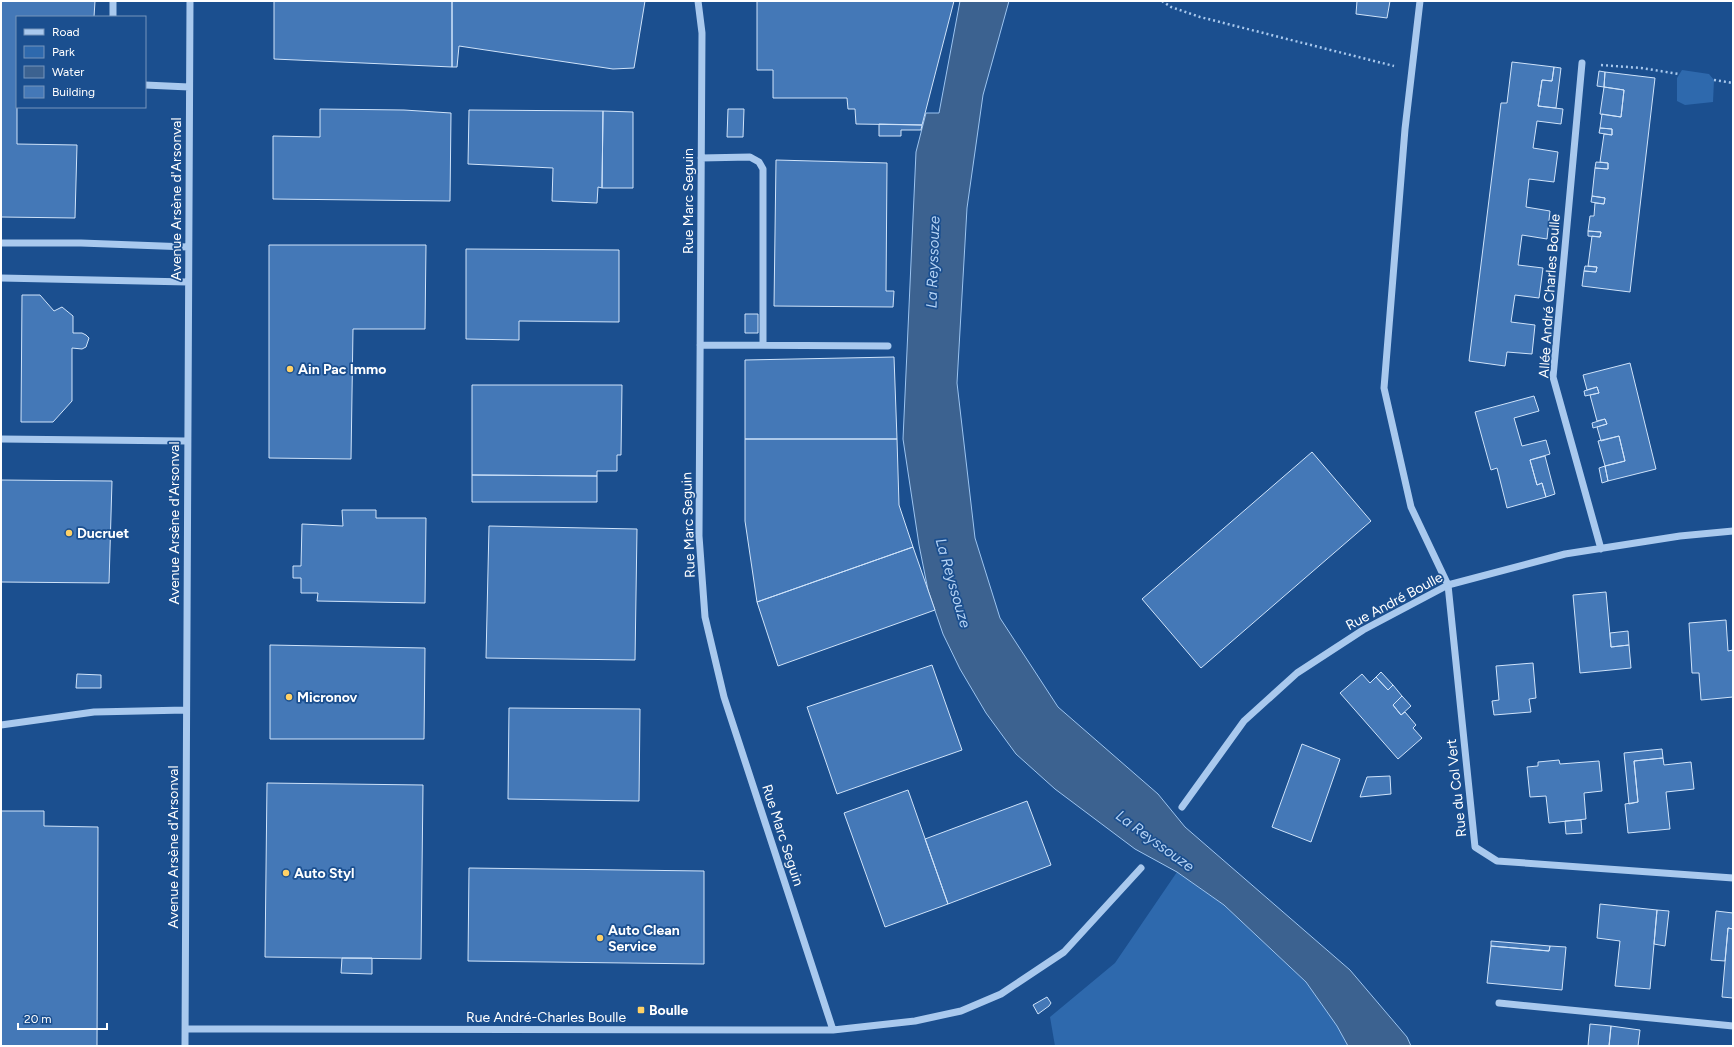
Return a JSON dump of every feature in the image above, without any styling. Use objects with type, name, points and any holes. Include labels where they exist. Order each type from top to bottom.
[{"type":"street","points":[[113,1],[113,16]]},
{"type":"street","name":"Avenue Arsène d'Arsonval","points":[[185,1046],[190,1]]},
{"type":"street","name":"Rue Marc Seguin","points":[[698,1],[702,33],[699,536],[705,617],[724,697],[833,1030]]},
{"type":"street","points":[[1420,1],[1406,129],[1384,388],[1411,507],[1448,585]]},
{"type":"street","name":"Allée André Charles Boulle","points":[[1582,63],[1553,377],[1601,549]]},
{"type":"street","points":[[146,85],[189,87]]},
{"type":"street","points":[[701,158],[750,157],[759,162],[763,169],[763,345]]},
{"type":"street","points":[[1,243],[81,243],[188,246]]},
{"type":"street","points":[[1,278],[188,282]]},
{"type":"street","points":[[700,345],[888,346]]},
{"type":"street","points":[[1,439],[187,441]]},
{"type":"street","name":"Rue André Boulle","points":[[1182,808],[1244,721],[1297,673],[1363,630],[1448,585],[1565,554],[1680,536],[1733,531]]},
{"type":"street","name":"Rue du Col Vert","points":[[1448,585],[1475,846],[1497,860],[1733,878]]},
{"type":"street","points":[[1,725],[94,712],[186,710]]},
{"type":"street","name":"Rue André-Charles Boulle","points":[[185,1029],[833,1030],[923,1019],[961,1011],[1001,994],[1064,952],[1141,868]]},
{"type":"street","points":[[1499,1003],[1733,1026]]},
{"type":"path","points":[[1162,1],[1171,8],[1200,17],[1412,70]]},
{"type":"path","points":[[1582,63],[1641,68],[1679,74]]},
{"type":"path","points":[[1714,80],[1733,83]]},
{"type":"green space","points":[[1682,70],[1709,74],[1714,80],[1713,102],[1685,105],[1677,101],[1677,78]]},
{"type":"green space","points":[[1177,872],[1224,905],[1306,982],[1337,1026],[1348,1046],[1055,1046],[1050,1017],[1115,963]]},
{"type":"water","name":"La Reyssouze","points":[[960,1],[1009,1],[983,95],[967,208],[957,383],[975,538],[1000,618],[1058,707],[1158,794],[1185,827],[1350,970],[1407,1037],[1411,1046],[1348,1046],[1337,1026],[1306,982],[1224,905],[1177,872],[1135,849],[1055,789],[1016,754],[986,713],[960,669],[943,634],[928,590],[919,545],[903,439],[916,152],[926,113],[939,113]]},
{"type":"building","points":[[1,1],[95,1],[94,16],[16,16],[17,144],[77,145],[75,218],[1,217]]},
{"type":"building","points":[[274,1],[452,1],[452,67],[274,59]]},
{"type":"building","points":[[452,1],[645,1],[634,68],[613,69],[459,46],[457,67],[452,67]]},
{"type":"building","points":[[757,1],[954,1],[922,125],[856,124],[855,109],[848,109],[847,98],[773,98],[773,70],[757,70]]},
{"type":"building","points":[[1357,1],[1390,1],[1387,18],[1356,14]]},
{"type":"building","points":[[1512,62],[1554,67],[1552,81],[1542,80],[1538,106],[1563,109],[1561,124],[1537,121],[1533,148],[1558,152],[1554,182],[1529,179],[1526,207],[1550,211],[1547,239],[1522,235],[1518,265],[1543,268],[1539,298],[1515,295],[1511,322],[1535,325],[1532,354],[1507,352],[1505,366],[1469,361],[1501,103],[1507,103]]},
{"type":"building","points":[[1554,67],[1561,68],[1556,108],[1538,106],[1542,80],[1552,81]]},
{"type":"building","points":[[1599,71],[1605,72],[1604,87],[1597,86]]},
{"type":"building","points":[[1605,72],[1655,78],[1630,292],[1582,286],[1584,271],[1596,272],[1597,267],[1588,266],[1592,236],[1600,237],[1601,232],[1588,231],[1590,216],[1594,216],[1595,203],[1604,204],[1605,198],[1592,196],[1595,168],[1608,169],[1608,163],[1600,162],[1604,134],[1612,135],[1612,129],[1600,128],[1602,114],[1621,117],[1624,90],[1604,87]]},
{"type":"building","points":[[1604,87],[1624,90],[1621,117],[1600,114]]},
{"type":"building","points":[[320,109],[404,110],[451,113],[450,201],[273,199],[273,136],[320,137]]},
{"type":"building","points":[[728,109],[744,109],[743,137],[727,137]]},
{"type":"building","points":[[469,110],[603,111],[602,188],[598,187],[597,203],[552,201],[553,168],[468,164]]},
{"type":"building","points":[[603,111],[633,112],[633,188],[602,188]]},
{"type":"building","points":[[879,124],[922,125],[921,130],[901,130],[901,136],[879,136]]},
{"type":"building","points":[[1600,128],[1612,129],[1612,135],[1599,133]]},
{"type":"building","points":[[776,160],[887,163],[886,291],[894,291],[893,307],[774,306]]},
{"type":"building","points":[[1596,162],[1608,163],[1608,169],[1595,168]]},
{"type":"building","points":[[1592,196],[1605,198],[1604,204],[1591,202]]},
{"type":"building","points":[[1588,231],[1601,232],[1600,237],[1588,236]]},
{"type":"building","points":[[269,245],[426,245],[425,329],[353,329],[351,459],[269,458]]},
{"type":"building","points":[[466,249],[619,250],[619,322],[519,321],[519,340],[466,339]]},
{"type":"building","points":[[1585,266],[1597,267],[1596,272],[1584,271]]},
{"type":"building","points":[[22,295],[40,295],[54,311],[62,307],[73,316],[73,333],[82,333],[89,338],[86,347],[82,349],[72,348],[72,401],[53,422],[21,422]]},
{"type":"building","points":[[745,314],[758,314],[758,333],[745,333]]},
{"type":"building","points":[[894,357],[897,439],[745,439],[745,360]]},
{"type":"building","points":[[1630,363],[1656,469],[1608,481],[1605,466],[1625,461],[1619,436],[1601,441],[1597,427],[1607,424],[1605,419],[1597,421],[1590,395],[1599,393],[1597,387],[1587,390],[1583,375]]},
{"type":"building","points":[[472,385],[622,385],[621,455],[617,455],[617,471],[597,471],[597,476],[472,475]]},
{"type":"building","points":[[1597,387],[1599,393],[1585,396],[1584,391]]},
{"type":"building","points":[[1534,396],[1539,411],[1514,418],[1522,446],[1546,440],[1550,454],[1530,460],[1537,485],[1542,483],[1546,497],[1507,508],[1497,468],[1491,470],[1475,412]]},
{"type":"building","points":[[1605,419],[1607,424],[1593,428],[1592,423]]},
{"type":"building","points":[[1619,436],[1625,461],[1605,466],[1598,441]]},
{"type":"building","points":[[745,439],[897,439],[899,505],[913,547],[757,602],[745,521]]},
{"type":"building","points":[[1312,452],[1371,521],[1201,668],[1142,599]]},
{"type":"building","points":[[1545,456],[1555,494],[1546,497],[1542,483],[1537,485],[1530,460]]},
{"type":"building","points":[[1605,466],[1608,481],[1602,483],[1599,468]]},
{"type":"building","points":[[472,475],[597,476],[597,502],[472,502]]},
{"type":"building","points":[[1,480],[112,481],[109,583],[1,582]]},
{"type":"building","points":[[342,510],[376,510],[376,518],[426,518],[425,603],[317,601],[318,593],[301,593],[301,578],[293,578],[293,566],[301,566],[302,524],[343,526]]},
{"type":"building","points":[[489,526],[637,529],[635,660],[486,658]]},
{"type":"building","points":[[913,547],[935,610],[778,666],[757,602]]},
{"type":"building","points":[[1606,592],[1611,647],[1629,645],[1631,668],[1580,673],[1573,595]]},
{"type":"building","points":[[1726,620],[1728,651],[1733,650],[1733,697],[1701,700],[1699,673],[1692,673],[1689,623]]},
{"type":"building","points":[[1628,631],[1629,645],[1611,647],[1610,633]]},
{"type":"building","points":[[270,645],[425,648],[424,739],[270,739]]},
{"type":"building","points":[[1533,663],[1536,698],[1529,699],[1531,712],[1494,715],[1492,701],[1499,700],[1496,666]]},
{"type":"building","points":[[932,665],[962,750],[837,794],[807,707]]},
{"type":"building","points":[[1381,672],[1393,685],[1388,690],[1376,677]]},
{"type":"building","points":[[77,674],[101,675],[101,688],[76,688]]},
{"type":"building","points":[[1362,674],[1370,683],[1376,677],[1388,690],[1393,685],[1402,696],[1393,705],[1401,715],[1405,712],[1416,725],[1413,728],[1422,738],[1398,759],[1340,693]]},
{"type":"building","points":[[1402,696],[1411,706],[1401,715],[1393,705]]},
{"type":"building","points":[[509,708],[640,709],[639,801],[508,799]]},
{"type":"building","points":[[1302,744],[1340,759],[1311,842],[1272,827]]},
{"type":"building","points":[[1662,749],[1663,758],[1634,761],[1638,802],[1629,804],[1624,753]]},
{"type":"building","points":[[1663,758],[1664,765],[1691,762],[1694,789],[1666,792],[1670,829],[1628,833],[1625,804],[1638,802],[1634,761]]},
{"type":"building","points":[[1559,760],[1560,764],[1599,761],[1602,791],[1584,793],[1586,819],[1549,823],[1546,796],[1530,797],[1527,767],[1538,766],[1538,762]]},
{"type":"building","points":[[1390,776],[1391,794],[1360,797],[1367,777]]},
{"type":"building","points":[[267,783],[423,785],[421,959],[265,957]]},
{"type":"building","points":[[908,790],[948,904],[885,927],[844,813]]},
{"type":"building","points":[[1027,801],[1051,865],[948,904],[925,839]]},
{"type":"building","points":[[1,811],[44,811],[44,826],[98,827],[97,1046],[1,1046]]},
{"type":"building","points":[[1581,820],[1582,833],[1566,834],[1565,821]]},
{"type":"building","points":[[469,868],[704,871],[704,964],[468,961]]},
{"type":"building","points":[[1600,904],[1657,910],[1650,989],[1615,986],[1620,941],[1597,938]]},
{"type":"building","points":[[1657,910],[1669,911],[1665,946],[1654,944]]},
{"type":"building","points":[[1716,911],[1733,913],[1733,929],[1728,928],[1725,961],[1711,960]]},
{"type":"building","points":[[1728,928],[1733,929],[1733,998],[1722,997]]},
{"type":"building","points":[[1491,941],[1550,946],[1549,951],[1491,946]]},
{"type":"building","points":[[1491,946],[1549,951],[1550,946],[1566,947],[1562,990],[1487,983]]},
{"type":"building","points":[[342,958],[372,958],[372,974],[341,973]]},
{"type":"building","points":[[1047,997],[1051,1003],[1038,1014],[1033,1005]]},
{"type":"building","points":[[1590,1024],[1611,1026],[1609,1046],[1588,1046]]},
{"type":"building","points":[[1611,1026],[1640,1030],[1638,1046],[1609,1046]]},
{"type":"place","name":"Ain Pac Immo","points":[[290,369]]},
{"type":"place","name":"Ducruet","points":[[69,533]]},
{"type":"place","name":"Micronov","points":[[289,697]]},
{"type":"place","name":"Auto Styl","points":[[286,873]]},
{"type":"place","name":"Auto Clean Service","points":[[600,938]]},
{"type":"place","name":"Boulle","points":[[641,1010]]}]
